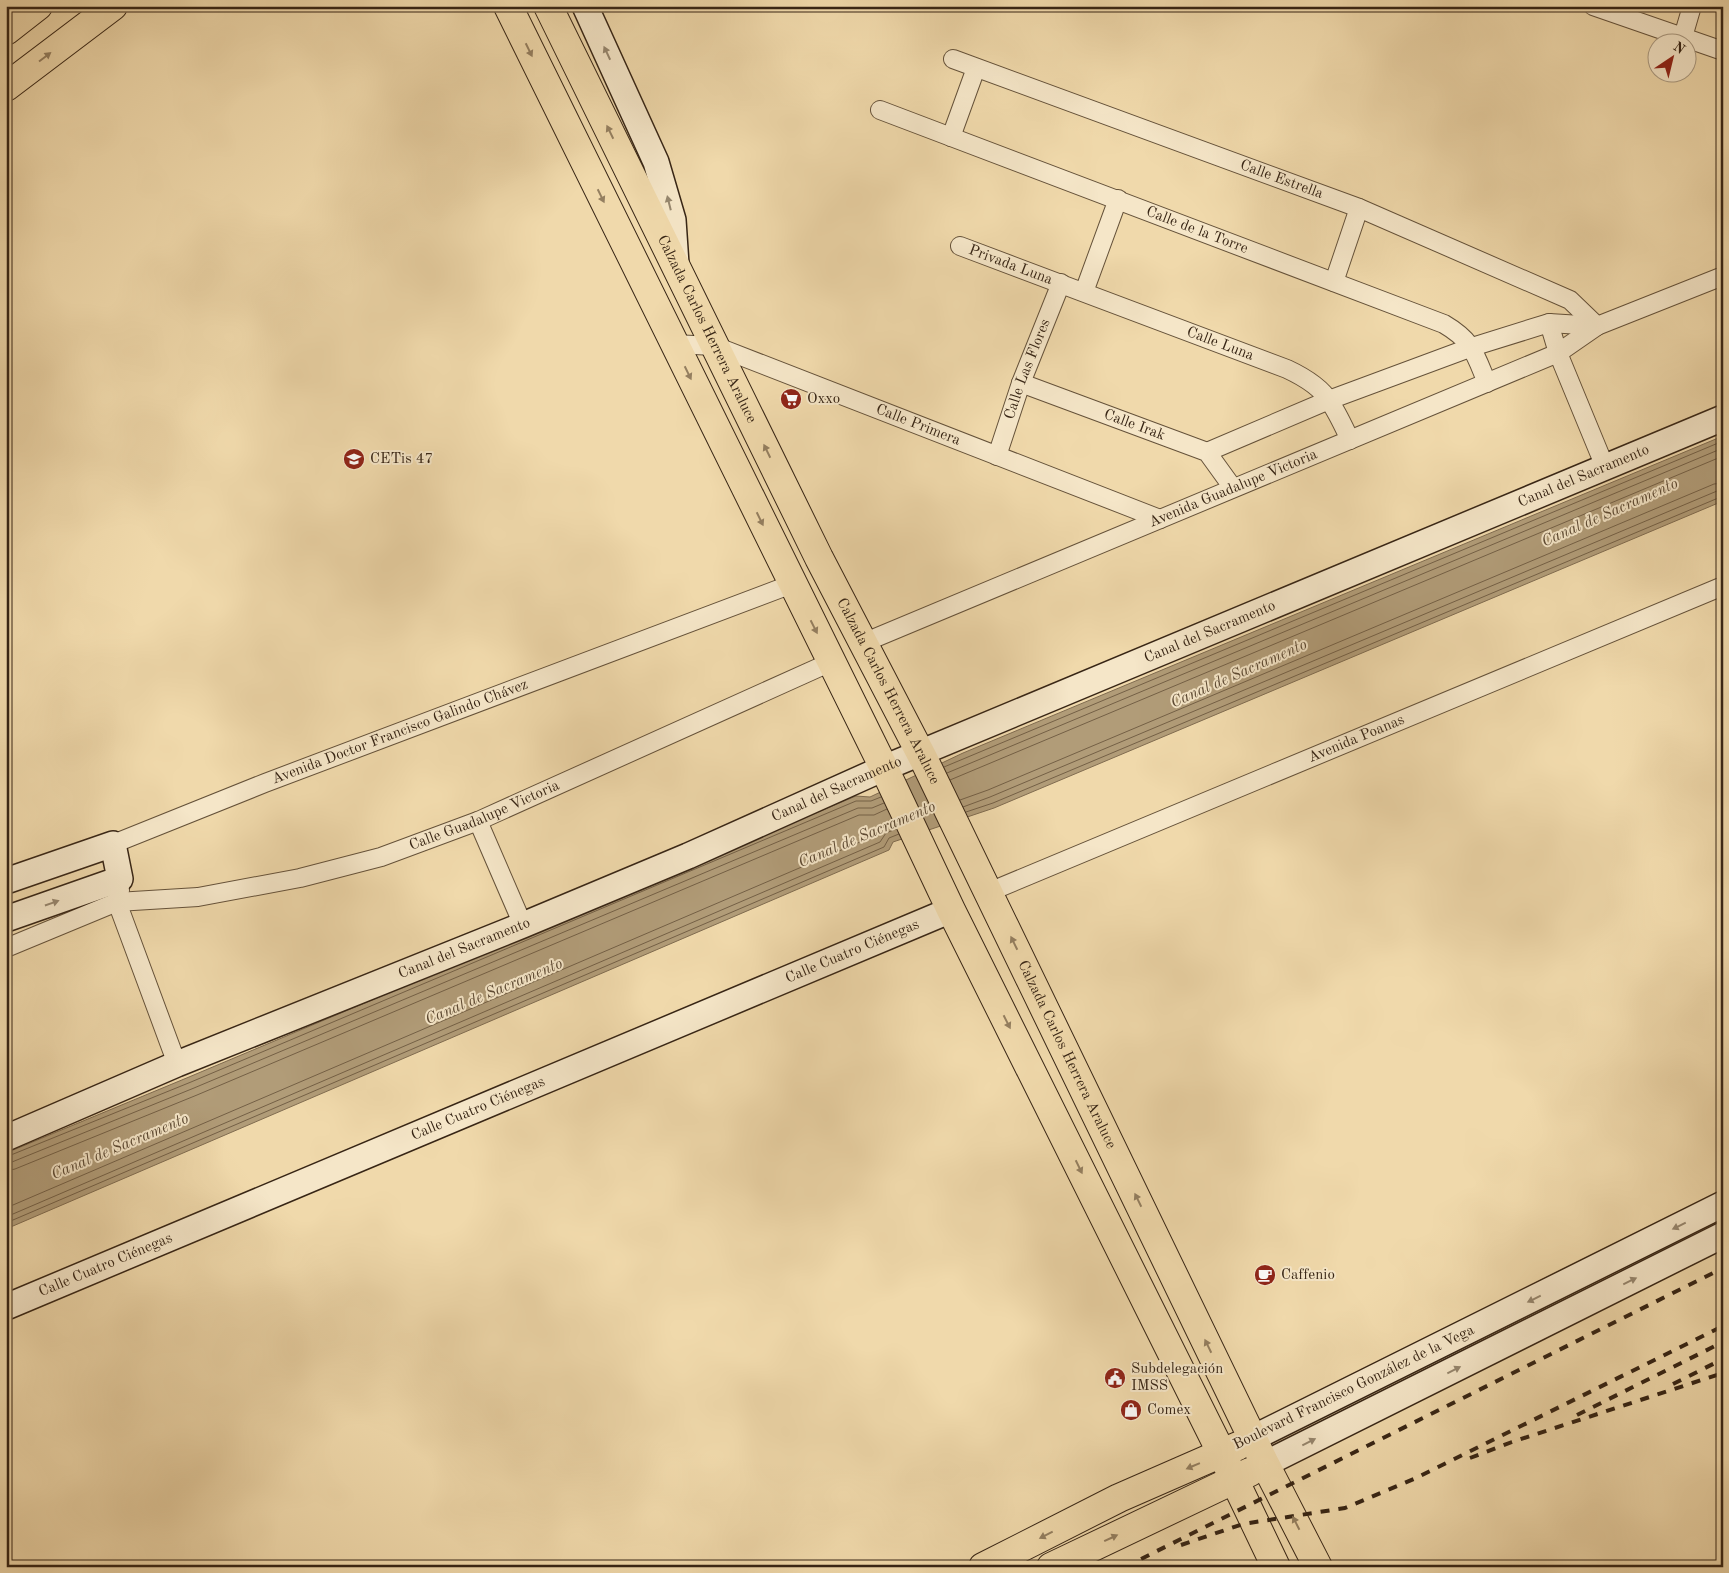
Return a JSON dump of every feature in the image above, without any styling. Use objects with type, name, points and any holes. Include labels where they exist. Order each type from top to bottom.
[{"type":"main road","points":[[6,31],[38,6]]},
{"type":"main road","points":[[6,87],[112,6]]},
{"type":"main road","points":[[508,6],[673,344],[886,772],[951,910],[1222,1454],[1276,1567]]},
{"type":"main road","name":"Calzada Carlos Herrera Araluce","points":[[548,6],[819,558],[962,836],[1265,1464],[1318,1567]]},
{"type":"main road","points":[[994,996],[1030,978]]},
{"type":"main road","name":"Boulevard Francisco González de la Vega","points":[[983,1567],[1119,1498],[1222,1454],[1253,1438]]},
{"type":"main road","name":"Boulevard Francisco González de la Vega","points":[[1051,1567],[1265,1464]]},
{"type":"street","points":[[585,6],[656,162],[666,190],[673,220],[676,269]]},
{"type":"street","points":[[1593,6],[1669,32]]},
{"type":"street","points":[[1685,32],[1692,6]]},
{"type":"street","points":[[1696,41],[1723,51]]},
{"type":"street","name":"Calle Estrella","points":[[953,59],[1359,208],[1570,300],[1598,326]]},
{"type":"street","points":[[951,137],[976,68]]},
{"type":"street","name":"Calle de la Torre","points":[[880,110],[1444,324],[1460,333],[1472,347],[1487,383]]},
{"type":"street","points":[[1084,292],[1118,199]]},
{"type":"street","points":[[1334,282],[1359,208]]},
{"type":"street","name":"Privada Luna","points":[[960,246],[1061,283]]},
{"type":"street","name":"Avenida Guadalupe Victoria","points":[[863,642],[1558,353],[1598,326],[1723,276]]},
{"type":"street","name":"Calle Luna","points":[[1061,283],[1287,369],[1308,381],[1330,400],[1350,440]]},
{"type":"street","name":"Calle Las Flores","points":[[997,456],[1021,383],[1061,283]]},
{"type":"street","points":[[1549,323],[1558,353],[1605,467]]},
{"type":"street","name":"Avenida Guadalupe Victoria","points":[[1207,452],[1330,400],[1472,347],[1549,323],[1598,326]]},
{"type":"street","name":"Calle Primera","points":[[673,344],[715,346],[1160,519]]},
{"type":"street","name":"Calle Irak","points":[[1021,383],[1207,452]]},
{"type":"street","name":"Canal del Sacramento","points":[[6,1138],[177,1064],[523,925],[688,856],[1723,418]]},
{"type":"street","points":[[1207,452],[1233,488]]},
{"type":"street","name":"Avenida Doctor Francisco Galindo Chávez","points":[[6,881],[113,844],[265,783],[792,584]]},
{"type":"street","name":"Avenida Poanas","points":[[989,892],[1723,586]]},
{"type":"street","name":"Calle Guadalupe Victoria","points":[[119,890],[198,897],[300,878],[381,857],[478,821],[831,662]]},
{"type":"street","points":[[478,821],[523,925]]},
{"type":"street","points":[[113,844],[119,890],[177,1064]]},
{"type":"street","points":[[6,919],[119,890]]},
{"type":"street","points":[[6,948],[119,890]]},
{"type":"street","name":"Calle Cuatro Ciénegas","points":[[6,1306],[951,910]]},
{"type":"street","name":"Boulevard Francisco González de la Vega","points":[[1253,1438],[1723,1204]]},
{"type":"street","name":"Boulevard Francisco González de la Vega","points":[[1265,1464],[1723,1235]]},
{"type":"street","points":[[1585,1273],[1598,1297]]},
{"type":"water","name":"Canal de Sacramento","points":[[1723,436],[1723,501],[994,808],[893,842],[889,850],[6,1229],[6,1153],[856,796],[870,797],[963,753]]},
{"type":"railway","points":[[1125,1567],[1723,1268]]},
{"type":"railway","points":[[1181,1545],[1243,1524],[1345,1508],[1414,1479],[1723,1326]]},
{"type":"railway","points":[[1577,1415],[1723,1342]]},
{"type":"railway","points":[[1673,1384],[1723,1359]]},
{"type":"railway","points":[[1470,1458],[1512,1442],[1723,1373]]},
{"type":"place","name":"Oxxo","points":[[791,399]]},
{"type":"place","name":"CETis 47","points":[[354,459]]},
{"type":"place","name":"Caffenio","points":[[1265,1275]]},
{"type":"place","name":"Subdelegación IMSS","points":[[1115,1378]]},
{"type":"place","name":"Comex","points":[[1131,1410]]}]
